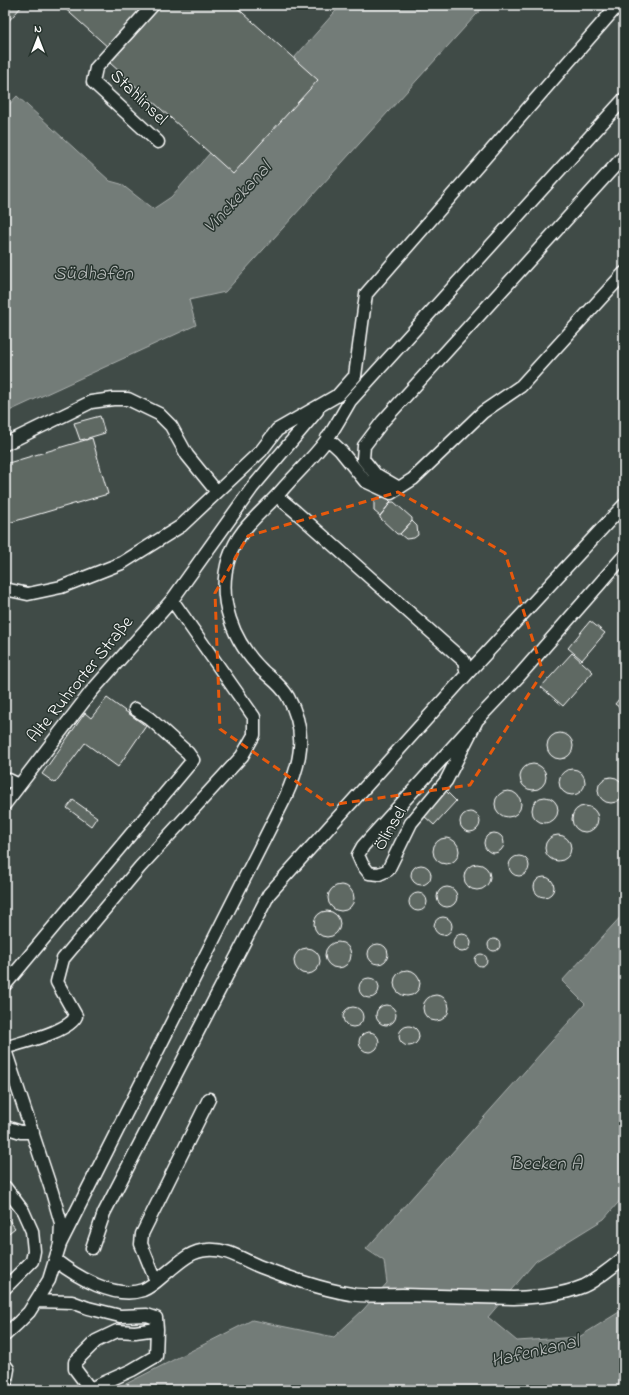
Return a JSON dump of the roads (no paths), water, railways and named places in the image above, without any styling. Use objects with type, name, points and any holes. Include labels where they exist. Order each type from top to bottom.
[{"type":"street","name":"Stahlinsel","points":[[152,5],[96,68],[93,82],[158,142]]},
{"type":"street","points":[[5,589],[28,594],[61,586],[122,563],[181,526],[261,451],[277,430],[338,395],[355,376],[366,294],[618,5]]},
{"type":"street","points":[[5,1335],[18,1323],[36,1301],[49,1280],[60,1244],[285,798],[298,766],[300,731],[296,713],[288,696],[244,650],[232,626],[225,598],[225,578],[227,564],[238,536],[247,525],[277,496],[327,438],[350,401],[624,99]]},
{"type":"street","points":[[399,488],[375,474],[363,460],[364,446],[383,421],[624,156]]},
{"type":"street","points":[[327,438],[340,450],[365,481],[391,493],[413,479],[483,412],[521,386],[624,274]]},
{"type":"street","points":[[5,444],[91,402],[113,399],[128,399],[159,414],[171,426],[186,455],[217,492]]},
{"type":"street","name":"Alte Ruhrorter Straße","points":[[5,804],[91,692],[172,600],[252,488],[324,403]]},
{"type":"street","points":[[277,496],[464,661],[467,674]]},
{"type":"street","points":[[92,1248],[104,1213],[269,894],[467,674],[624,505]]},
{"type":"street","name":"Ölinsel","points":[[477,720],[446,781],[411,823],[388,870],[379,874],[369,873],[362,864],[358,855],[363,846],[477,720],[519,676],[624,556]]},
{"type":"street","points":[[60,1244],[61,1224],[57,1207],[5,1049],[61,1030],[74,1021],[76,1016],[57,982],[63,960],[140,867],[242,756],[254,734],[254,717],[172,600]]},
{"type":"street","points":[[5,985],[193,760],[149,718],[135,709]]},
{"type":"street","points":[[5,782],[10,780],[19,785]]},
{"type":"street","points":[[156,1281],[141,1244],[142,1234],[209,1099]]},
{"type":"street","points":[[5,1127],[21,1132],[33,1132]]},
{"type":"street","points":[[5,1187],[23,1211],[32,1231],[34,1251],[32,1261],[5,1288]]},
{"type":"street","points":[[55,1260],[70,1271],[100,1286],[117,1292],[132,1293],[145,1289],[185,1258],[196,1252],[216,1250],[234,1254],[259,1266],[313,1286],[352,1294],[533,1298],[585,1286],[624,1257]]},
{"type":"street","points":[[36,1301],[72,1302],[88,1308],[120,1316],[147,1315],[156,1318],[157,1330],[156,1356],[132,1370],[90,1389],[75,1369],[75,1362],[96,1341],[117,1331],[135,1332],[157,1330]]},
{"type":"street","points":[[5,1365],[8,1368],[5,1386]]},
{"type":"water","name":"Südhafen","points":[[341,5],[485,5],[225,292],[189,300],[196,325],[5,413],[5,109],[17,96],[110,181],[121,184],[153,209],[171,197]]},
{"type":"water","points":[[624,913],[624,1196],[604,1219],[536,1261],[488,1317],[517,1341],[579,1337],[624,1309],[624,1390],[114,1390],[252,1320],[334,1337],[363,1310],[387,1283],[384,1261],[366,1249],[585,1004],[562,981]]},
{"type":"water label","name":"Vinckekanal","points":[[238,198]]},
{"type":"water label","name":"Becken A","points":[[546,1164]]},
{"type":"water label","name":"Hafenkanal","points":[[535,1352]]}]
